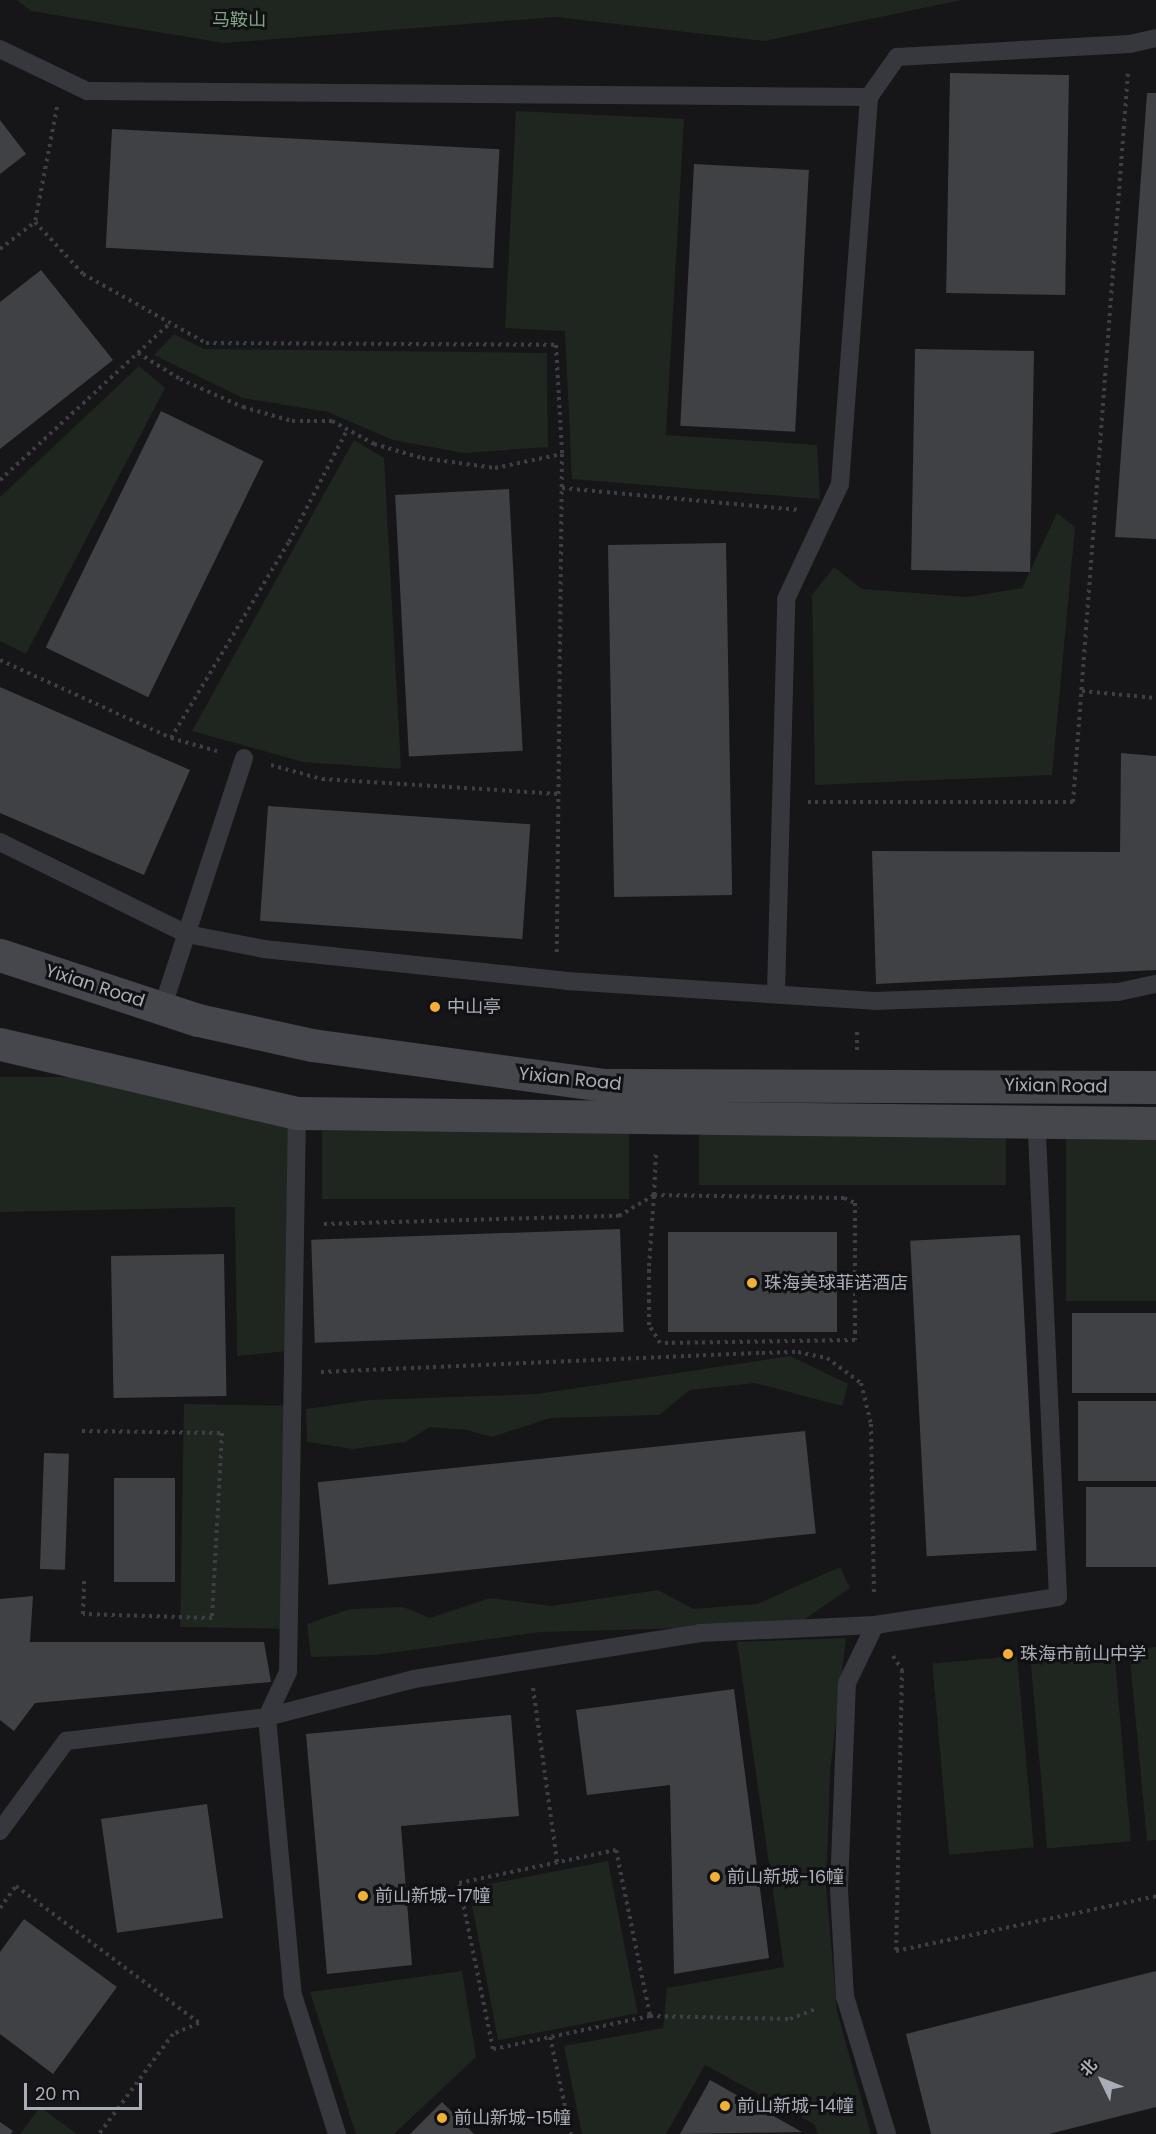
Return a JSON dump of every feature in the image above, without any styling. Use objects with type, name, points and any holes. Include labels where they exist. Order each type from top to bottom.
[{"type":"main road","name":"Yixian Road","points":[[0,955],[162,1009],[312,1045],[603,1085],[1156,1087]]},
{"type":"main road","name":"Yixian Road","points":[[0,1044],[85,1066],[297,1113],[1156,1123]]},
{"type":"main road","points":[[0,1069],[85,1066]]},
{"type":"lane","points":[[776,994],[786,599],[840,484],[870,97],[897,57],[1130,44],[1156,38]]},
{"type":"lane","points":[[0,49],[62,82],[87,91],[870,97]]},
{"type":"lane","points":[[162,1009],[244,758]]},
{"type":"lane","points":[[0,842],[187,934],[264,949],[556,980],[857,1000],[1118,992],[1156,984]]},
{"type":"lane","points":[[297,1113],[295,1373],[288,1672],[267,1717],[293,1995],[337,2134]]},
{"type":"lane","points":[[0,1830],[66,1741],[267,1717],[414,1679],[700,1634],[875,1625],[1058,1597],[1036,1120]]},
{"type":"lane","points":[[875,1625],[847,1683],[839,1889],[845,1997],[887,2134]]},
{"type":"path","points":[[780,802],[1073,802],[1130,44]]},
{"type":"path","points":[[0,249],[35,222],[62,82]]},
{"type":"path","points":[[35,222],[83,274],[206,343],[556,345],[562,454],[556,980]]},
{"type":"path","points":[[0,480],[170,323]]},
{"type":"path","points":[[138,353],[180,378],[243,407],[292,420],[332,422],[374,444],[422,458],[495,468],[562,454]]},
{"type":"path","points":[[171,738],[289,542],[347,430]]},
{"type":"path","points":[[562,489],[827,513]]},
{"type":"path","points":[[1082,691],[1156,698]]},
{"type":"path","points":[[856,1085],[857,1000]]},
{"type":"path","points":[[297,1224],[619,1216],[654,1195],[844,1198],[855,1203],[855,1340],[660,1343],[649,1325],[654,1195],[658,1116]]},
{"type":"path","points":[[295,1373],[762,1353],[798,1352],[827,1358],[861,1383],[871,1424],[875,1625],[902,1670],[896,1951],[1156,1896]]},
{"type":"path","points":[[82,1431],[222,1433],[212,1618],[83,1614],[84,1578]]},
{"type":"path","points":[[529,1660],[557,1862]]},
{"type":"path","points":[[650,2016],[616,1850],[459,1883],[493,2049],[650,2016],[790,2019],[845,1997]]},
{"type":"path","points":[[0,1908],[16,1886],[199,2023],[174,2034],[99,2134]]},
{"type":"path","points":[[550,2037],[571,2134]]},
{"type":"green space","name":"马鞍山","points":[[17,0],[962,0],[764,41],[556,17],[224,43],[31,11]]},
{"type":"green space","points":[[516,111],[684,119],[666,435],[817,445],[820,499],[572,479],[565,331],[505,328]]},
{"type":"green space","points":[[174,334],[204,349],[547,353],[548,447],[464,453],[393,440],[328,412],[243,398],[154,355]]},
{"type":"green space","points":[[139,366],[165,388],[26,654],[0,641],[0,497]]},
{"type":"green space","points":[[354,440],[384,458],[401,769],[303,762],[192,731]]},
{"type":"green space","points":[[1057,513],[1075,527],[1052,775],[815,785],[812,595],[834,567],[862,589],[967,597],[1022,588]]},
{"type":"green space","points":[[0,1077],[86,1077],[292,1127],[288,1351],[237,1356],[235,1207],[0,1212]]},
{"type":"green space","points":[[699,1127],[1006,1127],[1006,1185],[699,1185]]},
{"type":"green space","points":[[322,1131],[629,1131],[629,1199],[322,1199]]},
{"type":"green space","points":[[1066,1139],[1156,1139],[1156,1301],[1066,1301]]},
{"type":"green space","points":[[790,1356],[848,1384],[842,1406],[755,1383],[690,1390],[659,1415],[550,1418],[492,1437],[467,1430],[430,1427],[405,1442],[353,1449],[307,1442],[306,1409],[369,1400],[537,1394]]},
{"type":"green space","points":[[184,1404],[285,1406],[281,1629],[180,1627]]},
{"type":"green space","points":[[840,1567],[850,1588],[796,1625],[541,1632],[375,1655],[311,1657],[307,1624],[350,1609],[403,1607],[430,1618],[490,1598],[551,1606],[658,1590],[693,1609],[757,1604]]},
{"type":"green space","points":[[846,1638],[830,1772],[826,1887],[837,2011],[871,2134],[818,2134],[814,2124],[705,2065],[666,2134],[582,2134],[564,2046],[663,2028],[667,1988],[784,1967],[737,1642]]},
{"type":"green space","points":[[1156,1647],[1156,1840],[1147,1841],[1129,1649]]},
{"type":"green space","points":[[1114,1649],[1131,1841],[1047,1849],[1030,1656]]},
{"type":"green space","points":[[1017,1656],[1034,1847],[949,1855],[932,1663]]},
{"type":"green space","points":[[608,1861],[638,2013],[498,2040],[469,1888]]},
{"type":"green space","points":[[462,1971],[476,2057],[394,2134],[356,2134],[310,1992]]},
{"type":"green space","points":[[40,2107],[77,2134],[20,2134]]},
{"type":"building","points":[[950,73],[1069,75],[1065,295],[946,293]]},
{"type":"building","points":[[1147,93],[1156,93],[1156,539],[1115,537]]},
{"type":"building","points":[[0,120],[26,154],[0,174]]},
{"type":"building","points":[[112,129],[499,149],[493,268],[106,248]]},
{"type":"building","points":[[694,164],[809,170],[795,432],[680,426]]},
{"type":"building","points":[[41,270],[113,360],[0,449],[0,302]]},
{"type":"building","points":[[915,349],[1034,351],[1030,572],[911,570]]},
{"type":"building","points":[[161,411],[263,461],[148,697],[46,647]]},
{"type":"building","points":[[509,489],[523,751],[409,757],[395,495]]},
{"type":"building","points":[[726,543],[732,895],[614,897],[608,545]]},
{"type":"building","points":[[0,687],[190,770],[144,875],[0,813]]},
{"type":"building","points":[[1121,753],[1156,756],[1156,970],[876,984],[872,851],[1120,852]]},
{"type":"building","points":[[268,806],[530,824],[522,939],[260,921]]},
{"type":"building","points":[[620,1229],[624,1332],[315,1343],[311,1240]]},
{"type":"building","name":"珠海美球菲诺酒店","points":[[668,1232],[837,1232],[837,1332],[668,1332]]},
{"type":"building","points":[[1020,1235],[1037,1551],[927,1556],[910,1241]]},
{"type":"building","points":[[224,1254],[226,1396],[113,1398],[111,1256]]},
{"type":"building","points":[[1072,1313],[1156,1313],[1156,1393],[1072,1393]]},
{"type":"building","points":[[1078,1401],[1156,1401],[1156,1481],[1078,1481]]},
{"type":"building","points":[[805,1431],[816,1533],[328,1585],[318,1482]]},
{"type":"building","points":[[44,1453],[69,1454],[65,1570],[40,1569]]},
{"type":"building","points":[[114,1478],[175,1478],[175,1582],[114,1582]]},
{"type":"building","points":[[1086,1487],[1156,1487],[1156,1567],[1086,1567]]},
{"type":"building","points":[[33,1596],[30,1642],[264,1642],[271,1682],[35,1703],[14,1731],[0,1720],[0,1599]]},
{"type":"building","name":"前山新城-16幢","points":[[734,1689],[769,1958],[674,1974],[670,1785],[587,1795],[576,1710]]},
{"type":"building","name":"前山新城-17幢","points":[[511,1715],[519,1816],[401,1826],[412,1965],[327,1974],[306,1734]]},
{"type":"building","points":[[207,1804],[223,1918],[117,1933],[101,1819]]},
{"type":"building","points":[[24,1919],[117,1987],[53,2074],[0,2034],[0,1952]]},
{"type":"building","points":[[1156,1971],[1156,2107],[1049,2134],[931,2134],[906,2034]]},
{"type":"building","name":"前山新城-14幢","points":[[710,2080],[802,2132],[680,2134]]},
{"type":"building","name":"前山新城-15幢","points":[[442,2102],[474,2134],[410,2134]]},
{"type":"building","points":[[0,2122],[13,2131],[11,2134],[0,2134]]},
{"type":"place","name":"中山亭","points":[[435,1007]]},
{"type":"place","name":"珠海美球菲诺酒店","points":[[752,1283]]},
{"type":"place","name":"珠海市前山中学","points":[[1008,1654]]},
{"type":"place","name":"前山新城-16幢","points":[[715,1877]]},
{"type":"place","name":"前山新城-17幢","points":[[363,1896]]},
{"type":"place","name":"前山新城-14幢","points":[[725,2106]]},
{"type":"place","name":"前山新城-15幢","points":[[442,2118]]}]
